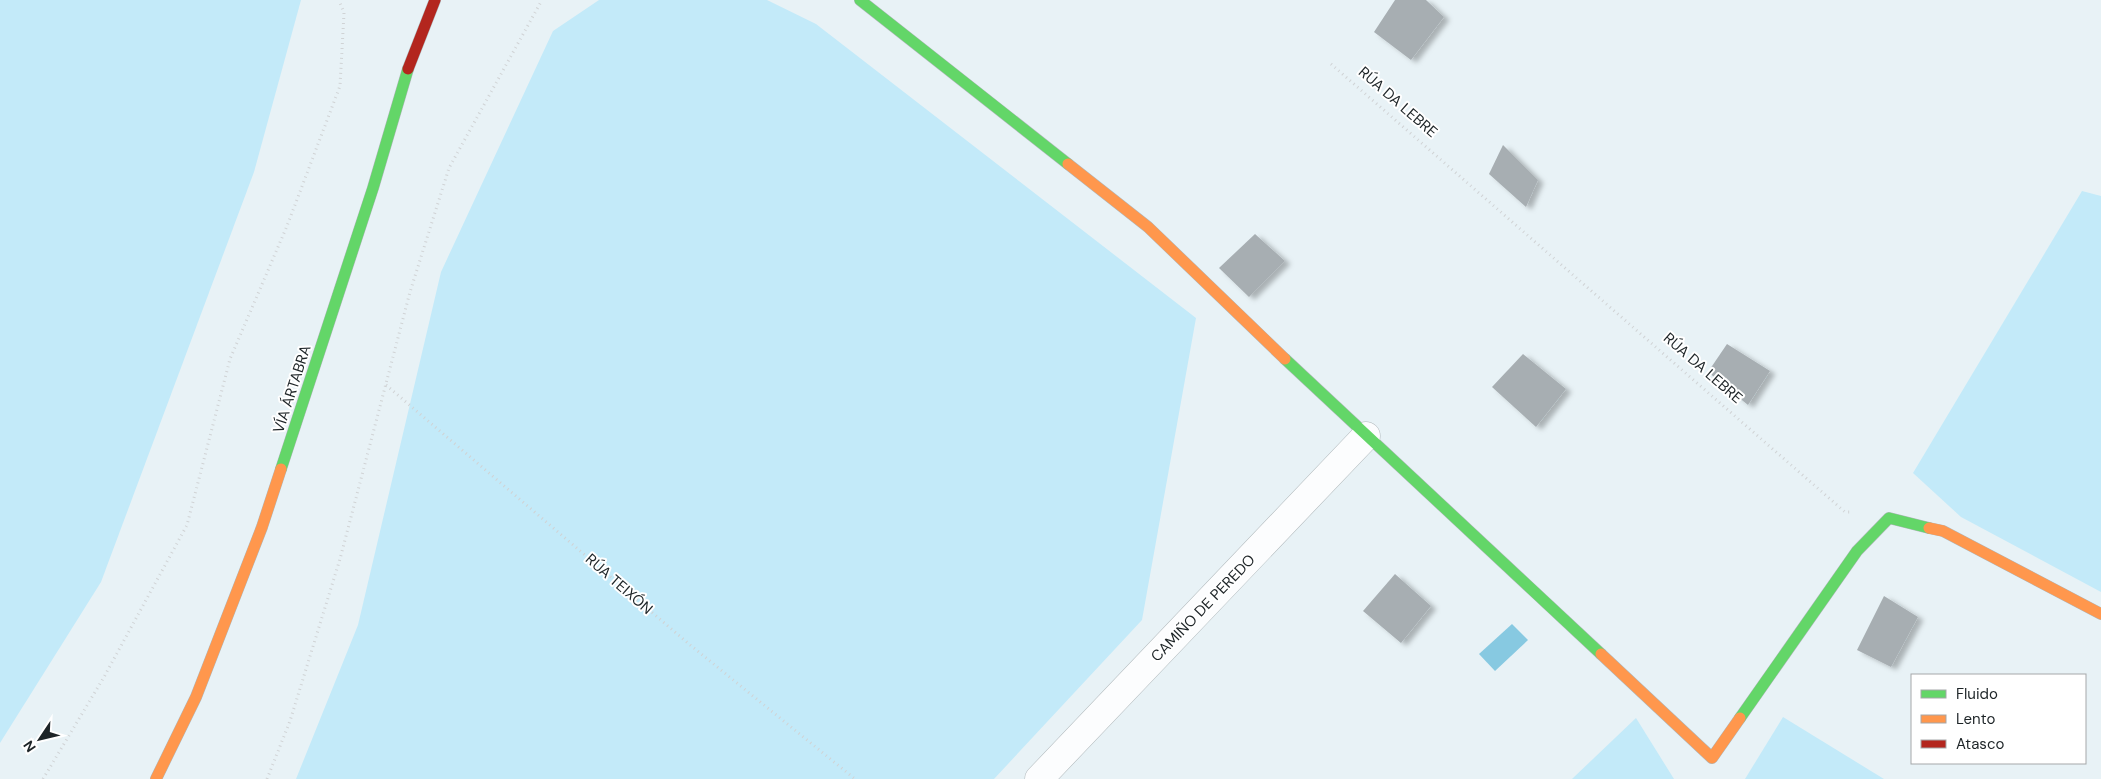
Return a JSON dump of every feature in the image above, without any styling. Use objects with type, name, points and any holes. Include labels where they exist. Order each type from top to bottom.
[{"type":"main road","name":"VÍA ÁRTABRA","points":[[156,779],[196,696],[262,527],[370,198],[410,61],[435,0]]},
{"type":"main road","points":[[860,0],[1148,227],[1366,436],[1712,758],[1857,551],[1889,518],[1942,531],[2101,614]]},
{"type":"main road","points":[[196,723],[262,527]]},
{"type":"street","name":"CAMIÑO DE PEREDO","points":[[1040,779],[1366,436]]},
{"type":"path","points":[[43,779],[104,677],[187,525],[230,359],[287,226],[340,86],[344,13],[339,0]]},
{"type":"path","points":[[267,779],[290,721],[337,568],[410,292],[448,168],[542,0]]},
{"type":"path","name":"RÚA DA LEBRE","points":[[1331,64],[1846,512],[1889,518]]},
{"type":"path","name":"RÚA TEIXÓN","points":[[386,385],[690,644],[855,779]]},
{"type":"shaded area","points":[[0,0],[301,0],[254,172],[101,582],[0,743]]},
{"type":"shaded area","points":[[599,0],[767,0],[816,24],[1196,318],[1142,620],[994,779],[296,779],[358,625],[441,272],[553,31]]},
{"type":"shaded area","points":[[2082,191],[2101,196],[2101,592],[1961,517],[1913,473]]},
{"type":"shaded area","points":[[1512,624],[1528,640],[1495,671],[1479,654]]},
{"type":"shaded area","points":[[1783,717],[1884,779],[1745,779]]},
{"type":"shaded area","points":[[1636,718],[1674,779],[1572,779]]},
{"type":"building","points":[[1395,0],[1426,0],[1444,17],[1411,60],[1374,32]]},
{"type":"building","points":[[1503,145],[1538,180],[1526,207],[1489,174]]},
{"type":"building","points":[[1255,234],[1285,261],[1249,297],[1219,268]]},
{"type":"building","points":[[1727,344],[1770,371],[1748,405],[1708,372]]},
{"type":"building","points":[[1523,354],[1566,389],[1536,427],[1492,387]]},
{"type":"building","points":[[1395,574],[1431,606],[1401,643],[1363,611]]},
{"type":"building","points":[[1884,596],[1918,617],[1891,667],[1857,650]]},
{"type":"traffic: fast","points":[[860,0],[1068,164]]},
{"type":"traffic: fast","points":[[281,469],[373,188],[408,69]]},
{"type":"traffic: fast","points":[[1285,359],[1601,654]]},
{"type":"traffic: fast","points":[[1740,718],[1857,551],[1889,518],[1929,528]]},
{"type":"traffic: slow","points":[[1068,164],[1148,227],[1285,359]]},
{"type":"traffic: slow","points":[[156,779],[196,697],[262,527],[281,469]]},
{"type":"traffic: slow","points":[[1929,528],[1943,531],[2101,614]]},
{"type":"traffic: slow","points":[[1601,654],[1712,758],[1740,718]]},
{"type":"traffic: jam","points":[[408,69],[435,0]]}]
